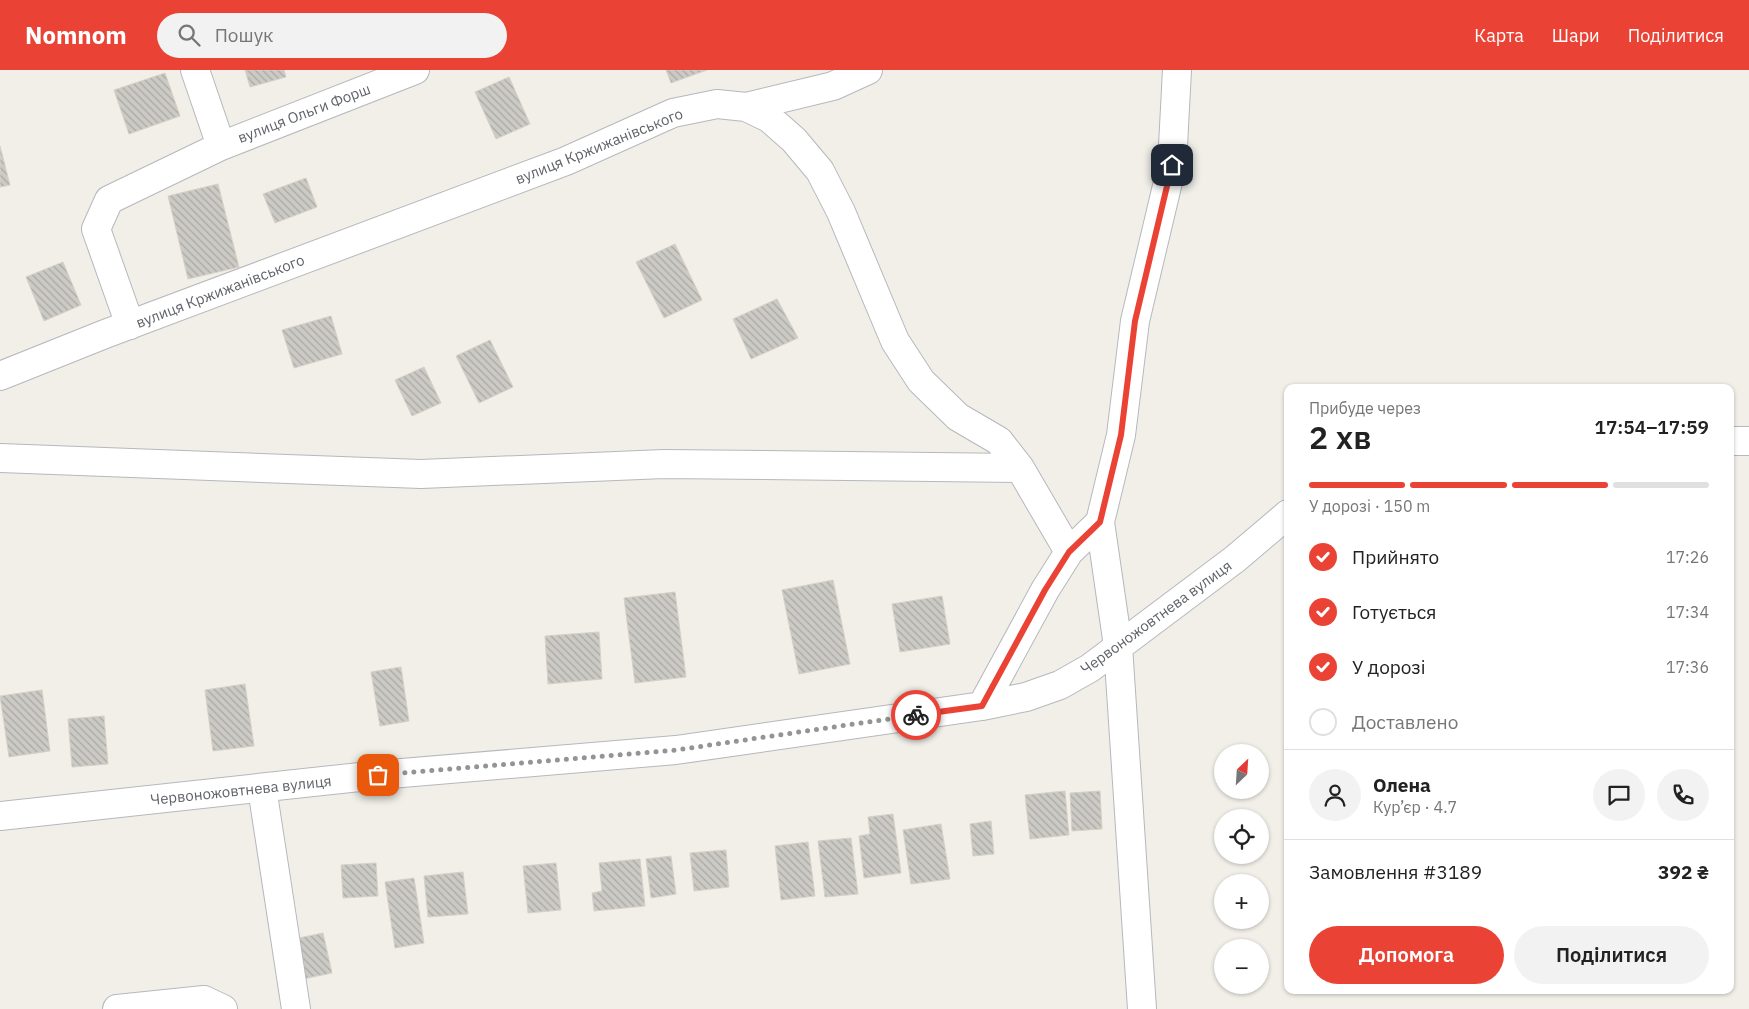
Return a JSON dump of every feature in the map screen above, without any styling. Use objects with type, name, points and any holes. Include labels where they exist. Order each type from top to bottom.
[{"type":"street","name":"вулиця Ольги Форш","points":[[195,70],[221,146]]},
{"type":"street","name":"вулиця Ольги Форш","points":[[130,325],[96,229],[109,200],[221,146],[415,70]]},
{"type":"street","points":[[746,107],[833,86],[868,70]]},
{"type":"street","points":[[1142,1009],[1118,646],[1100,522],[1121,435],[1135,321],[1172,165],[1177,70]]},
{"type":"street","name":"вулиця Кржижанівського","points":[[0,376],[130,325],[566,161],[673,113],[717,104],[746,107],[769,118],[794,140],[820,171],[841,212],[895,341],[921,381],[958,417],[999,441],[1020,468],[1069,552]]},
{"type":"street","points":[[1734,442],[1749,441]]},
{"type":"street","points":[[0,458],[421,474],[664,464],[1020,468]]},
{"type":"street","name":"Червоножовтнева вулиця","points":[[0,816],[378,775],[676,750],[1026,698],[1060,685],[1090,668],[1235,559],[1284,517]]},
{"type":"street","points":[[982,706],[1045,590],[1069,552],[1100,522]]},
{"type":"street","points":[[262,788],[296,1009]]},
{"type":"street","points":[[116,1009],[204,1000],[223,1009]]},
{"type":"building","points":[[245,70],[284,70],[286,77],[250,87]]},
{"type":"building","points":[[666,70],[707,70],[671,83]]},
{"type":"building","points":[[165,73],[180,116],[129,134],[114,90]]},
{"type":"building","points":[[509,77],[530,124],[496,139],[475,92]]},
{"type":"building","points":[[0,146],[10,185],[0,187]]},
{"type":"building","points":[[306,178],[317,207],[275,223],[263,194]]},
{"type":"building","points":[[218,184],[239,267],[188,279],[168,196]]},
{"type":"building","points":[[675,244],[702,300],[664,318],[636,262]]},
{"type":"building","points":[[63,262],[81,305],[44,321],[26,277]]},
{"type":"building","points":[[777,299],[798,338],[751,359],[733,319]]},
{"type":"building","points":[[331,316],[342,354],[294,368],[282,330]]},
{"type":"building","points":[[490,340],[513,387],[479,403],[456,356]]},
{"type":"building","points":[[424,367],[441,403],[412,416],[395,380]]},
{"type":"building","points":[[833,580],[850,664],[799,674],[782,590]]},
{"type":"building","points":[[675,592],[686,677],[635,683],[624,598]]},
{"type":"building","points":[[942,596],[950,644],[900,652],[892,604]]},
{"type":"building","points":[[599,632],[602,679],[548,684],[545,636]]},
{"type":"building","points":[[401,667],[409,721],[380,726],[371,672]]},
{"type":"building","points":[[245,684],[254,746],[213,751],[205,690]]},
{"type":"building","points":[[42,690],[50,751],[9,757],[0,696]]},
{"type":"building","points":[[104,716],[108,764],[72,767],[68,719]]},
{"type":"building","points":[[1065,791],[1069,835],[1030,839],[1025,795]]},
{"type":"building","points":[[1100,791],[1102,829],[1072,831],[1070,793]]},
{"type":"building","points":[[893,814],[901,873],[864,878],[859,836],[870,834],[868,817]]},
{"type":"building","points":[[991,821],[994,854],[973,856],[970,824]]},
{"type":"building","points":[[941,824],[950,879],[911,884],[903,830]]},
{"type":"building","points":[[851,838],[858,894],[825,897],[818,841]]},
{"type":"building","points":[[808,842],[815,896],[781,900],[775,846]]},
{"type":"building","points":[[726,850],[729,887],[694,891],[690,853]]},
{"type":"building","points":[[671,856],[676,894],[651,898],[646,859]]},
{"type":"building","points":[[640,859],[645,906],[594,911],[592,893],[602,891],[599,863]]},
{"type":"building","points":[[376,863],[378,896],[343,898],[341,865]]},
{"type":"building","points":[[556,863],[561,910],[528,913],[523,866]]},
{"type":"building","points":[[463,872],[468,914],[428,917],[424,876]]},
{"type":"building","points":[[414,878],[424,943],[395,948],[385,882]]},
{"type":"building","points":[[323,933],[332,973],[303,979],[294,939]]},
{"type":"way so far","points":[[378,775],[676,750],[916,715]]},
{"type":"route","points":[[916,715],[982,706],[1045,590],[1069,552],[1100,522],[1121,435],[1135,321],[1172,165]]}]
